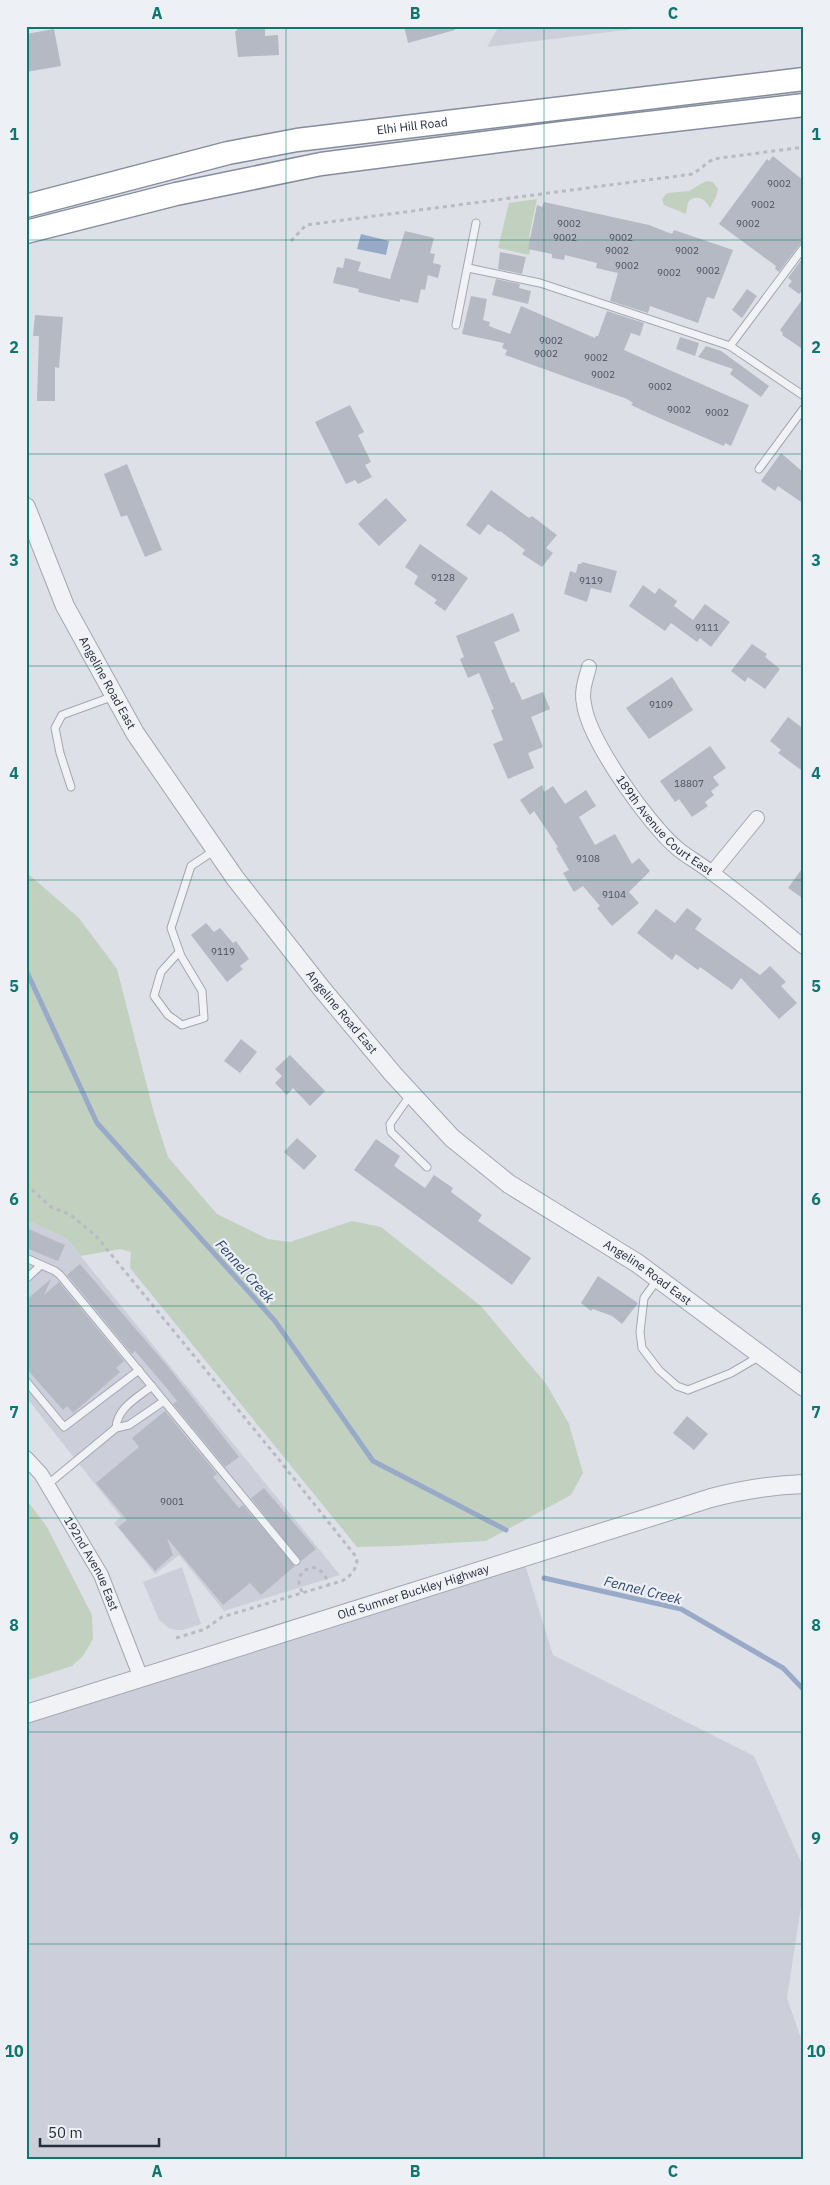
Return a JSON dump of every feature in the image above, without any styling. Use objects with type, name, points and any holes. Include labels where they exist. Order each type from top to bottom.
[{"type":"highway","name":"Elhi Hill Road","points":[[26,206],[228,153],[297,140],[804,79]]},
{"type":"highway","name":"Elhi Hill Road","points":[[26,232],[176,194],[321,164],[804,104]]},
{"type":"street","name":"Angeline Road East","points":[[26,507],[65,606],[135,733],[235,878],[322,990],[412,1094],[452,1138],[509,1184],[638,1263],[804,1387]]},
{"type":"street","name":"189th Avenue Court East","points":[[589,667],[582,692],[584,706],[593,729],[638,805],[659,831],[678,849],[712,873],[804,947]]},
{"type":"street","points":[[712,873],[757,818]]},
{"type":"street","name":"192nd Avenue East","points":[[26,1458],[47,1485],[100,1575],[141,1678]]},
{"type":"street","name":"Old Sumner Buckley Highway","points":[[26,1714],[711,1498],[739,1490],[804,1484]]},
{"type":"lane","points":[[456,325],[476,223]]},
{"type":"lane","points":[[730,346],[804,247]]},
{"type":"lane","points":[[468,268],[540,282],[730,346],[804,396]]},
{"type":"lane","points":[[759,469],[804,408]]},
{"type":"lane","points":[[71,787],[60,753],[55,728],[62,715],[114,696]]},
{"type":"lane","points":[[179,952],[161,972],[154,996],[168,1015],[182,1025],[204,1018],[202,991],[179,952],[171,928],[191,866],[215,850]]},
{"type":"lane","points":[[412,1094],[390,1124],[391,1132],[428,1167]]},
{"type":"lane","points":[[26,1258],[60,1276],[296,1561]]},
{"type":"lane","points":[[26,1279],[41,1265]]},
{"type":"lane","points":[[658,1279],[644,1298],[640,1332],[642,1348],[659,1370],[677,1386],[688,1390],[707,1384],[763,1355]]},
{"type":"lane","points":[[26,1381],[64,1427],[139,1370]]},
{"type":"lane","points":[[116,1428],[117,1420],[122,1411],[152,1386]]},
{"type":"lane","points":[[47,1485],[116,1428],[129,1425],[164,1400]]},
{"type":"path","points":[[292,241],[306,225],[693,174],[713,159],[804,147]]},
{"type":"path","points":[[26,1184],[51,1207],[71,1214],[96,1236],[354,1553],[357,1563],[351,1574],[342,1580],[222,1617],[205,1629],[173,1639]]},
{"type":"path","points":[[302,1592],[299,1584],[300,1578],[312,1568],[316,1567],[322,1570],[329,1584]]},
{"type":"shaded area","points":[[499,26],[658,26],[487,47]]},
{"type":"shaded area","points":[[26,1220],[66,1238],[340,1575],[224,1611],[179,1555],[155,1574],[114,1523],[121,1517],[26,1397]]},
{"type":"shaded area","points":[[523,1558],[553,1655],[754,1756],[804,1869],[804,1887],[787,1998],[804,2047],[804,2159],[26,2159],[26,1714]]},
{"type":"shaded area","points":[[182,1567],[201,1624],[183,1630],[176,1630],[169,1628],[159,1620],[143,1582]]},
{"type":"green space","points":[[706,181],[713,182],[718,189],[710,208],[700,198],[694,198],[688,202],[686,214],[664,205],[662,199],[667,193],[689,191]]},
{"type":"green space","points":[[537,199],[529,237],[533,238],[529,255],[498,248],[509,203]]},
{"type":"green space","points":[[26,872],[79,918],[117,969],[154,1113],[168,1157],[217,1214],[268,1239],[290,1242],[352,1221],[381,1227],[481,1306],[547,1385],[569,1424],[583,1473],[571,1495],[486,1541],[357,1547],[130,1268],[131,1252],[120,1249],[81,1256],[66,1238],[26,1220]]},
{"type":"green space","points":[[26,1499],[47,1527],[92,1615],[93,1639],[83,1656],[72,1666],[26,1681]]},
{"type":"water","points":[[361,234],[389,241],[386,255],[357,249]]},
{"type":"building","points":[[237,26],[265,26],[265,36],[278,35],[279,55],[238,57],[235,31],[237,31]]},
{"type":"building","points":[[404,26],[454,26],[455,30],[408,43]]},
{"type":"building","points":[[54,29],[61,66],[26,72],[26,34]]},
{"type":"building","points":[[773,156],[804,181],[804,242],[800,244],[779,272],[775,269],[776,266],[719,224],[767,159],[769,161]]},
{"type":"building","points":[[544,202],[649,225],[672,234],[674,230],[733,250],[714,299],[707,297],[698,323],[650,306],[648,313],[610,301],[618,273],[596,268],[597,263],[565,255],[564,260],[552,258],[552,254],[528,249],[537,205],[542,207]]},
{"type":"building","points":[[405,231],[434,238],[430,253],[435,254],[433,263],[441,265],[438,278],[428,275],[425,290],[421,289],[418,303],[400,299],[400,302],[358,292],[359,289],[333,283],[337,267],[343,268],[345,258],[361,262],[358,271],[390,279]]},
{"type":"building","points":[[500,252],[526,257],[522,274],[498,269]]},
{"type":"building","points":[[804,256],[804,289],[799,294],[788,286],[792,281],[788,278]]},
{"type":"building","points":[[496,279],[520,284],[519,288],[531,291],[528,304],[492,295]]},
{"type":"building","points":[[747,289],[757,296],[742,318],[732,310]]},
{"type":"building","points":[[471,296],[487,299],[483,320],[490,322],[489,326],[510,334],[521,306],[595,338],[598,336],[607,311],[644,323],[640,336],[631,333],[624,350],[749,405],[731,446],[725,443],[724,446],[650,414],[631,405],[633,403],[627,399],[505,355],[507,350],[502,348],[504,343],[462,334]]},
{"type":"building","points":[[804,297],[804,350],[782,335],[783,333],[780,330]]},
{"type":"building","points":[[35,315],[63,317],[59,368],[55,367],[55,401],[37,401],[39,336],[33,336]]},
{"type":"building","points":[[680,337],[699,343],[695,356],[676,349]]},
{"type":"building","points":[[706,346],[721,351],[769,386],[761,397],[730,374],[733,369],[698,357]]},
{"type":"building","points":[[350,405],[364,432],[358,435],[371,462],[365,465],[372,477],[358,484],[355,480],[346,484],[315,422]]},
{"type":"building","points":[[781,453],[804,473],[804,504],[778,486],[775,491],[761,481]]},
{"type":"building","points":[[127,464],[162,550],[145,557],[127,515],[121,517],[104,474]]},
{"type":"building","points":[[491,490],[529,518],[532,516],[557,535],[546,548],[553,553],[542,567],[522,554],[525,550],[488,524],[480,535],[466,525]]},
{"type":"building","points":[[386,498],[407,520],[379,546],[358,524]]},
{"type":"building","points":[[420,544],[468,578],[445,611],[434,603],[437,600],[414,584],[418,576],[405,567]]},
{"type":"building","points":[[582,562],[617,571],[611,593],[591,588],[587,602],[564,594],[570,571],[576,573],[578,564]]},
{"type":"building","points":[[643,585],[655,594],[659,588],[677,601],[674,606],[693,620],[705,604],[730,622],[711,647],[700,638],[697,642],[671,623],[665,631],[629,606]]},
{"type":"building","points":[[513,613],[520,631],[494,642],[511,683],[514,682],[522,700],[543,692],[550,709],[531,717],[543,747],[528,753],[534,768],[508,779],[493,744],[503,740],[491,710],[494,709],[479,673],[468,678],[460,659],[464,657],[456,636]]},
{"type":"building","points":[[752,644],[767,654],[765,657],[780,669],[765,689],[748,677],[745,682],[731,671]]},
{"type":"building","points":[[672,677],[693,710],[649,739],[626,708]]},
{"type":"building","points":[[788,717],[804,729],[804,772],[778,753],[781,750],[770,741]]},
{"type":"building","points":[[710,746],[726,768],[713,777],[719,785],[711,791],[714,795],[705,802],[708,806],[692,817],[679,799],[675,802],[660,781]]},
{"type":"building","points":[[542,785],[544,792],[553,786],[565,804],[586,790],[596,806],[579,817],[595,845],[615,834],[632,864],[639,858],[650,871],[629,892],[639,903],[612,926],[597,908],[600,906],[583,886],[574,892],[563,873],[569,870],[556,848],[558,847],[534,811],[530,815],[520,800]]},
{"type":"building","points":[[804,866],[804,899],[788,888]]},
{"type":"building","points":[[687,908],[702,919],[695,929],[760,975],[770,966],[786,982],[781,986],[797,1003],[779,1019],[741,978],[732,990],[700,967],[698,970],[676,954],[672,960],[637,933],[656,909],[675,923]]},
{"type":"building","points":[[206,923],[214,932],[220,928],[233,943],[236,941],[249,959],[240,966],[243,969],[227,982],[191,935]]},
{"type":"building","points":[[241,1039],[257,1052],[240,1073],[224,1061]]},
{"type":"building","points":[[290,1055],[325,1091],[310,1106],[293,1088],[287,1095],[275,1083],[282,1076],[275,1069]]},
{"type":"building","points":[[297,1138],[317,1156],[304,1170],[284,1152]]},
{"type":"building","points":[[376,1139],[400,1156],[394,1166],[425,1188],[434,1175],[453,1188],[451,1192],[482,1215],[478,1221],[531,1258],[512,1285],[354,1170]]},
{"type":"building","points":[[26,1228],[65,1245],[58,1261],[26,1248]]},
{"type":"building","points":[[80,1264],[169,1368],[239,1457],[225,1467],[173,1404],[177,1401],[165,1386],[135,1351],[132,1354],[67,1275]]},
{"type":"building","points":[[598,1276],[638,1303],[622,1324],[612,1316],[593,1309],[591,1311],[581,1303]]},
{"type":"building","points":[[51,1279],[44,1295],[59,1282],[124,1361],[116,1368],[120,1372],[73,1413],[67,1406],[63,1410],[26,1368],[26,1300]]},
{"type":"building","points":[[165,1411],[217,1474],[213,1477],[239,1508],[243,1505],[295,1566],[261,1595],[250,1583],[223,1605],[167,1538],[173,1555],[155,1571],[118,1527],[127,1520],[96,1483],[139,1447],[132,1438]]},
{"type":"building","points":[[687,1416],[708,1434],[694,1450],[673,1433]]},
{"type":"building","points":[[264,1488],[316,1549],[301,1561],[251,1498]]},
{"type":"waterway","name":"Fennel Creek","points":[[26,970],[97,1123],[275,1321],[373,1461],[506,1530]]},
{"type":"waterway","name":"Fennel Creek","points":[[544,1578],[681,1609],[783,1668],[804,1690]]}]
